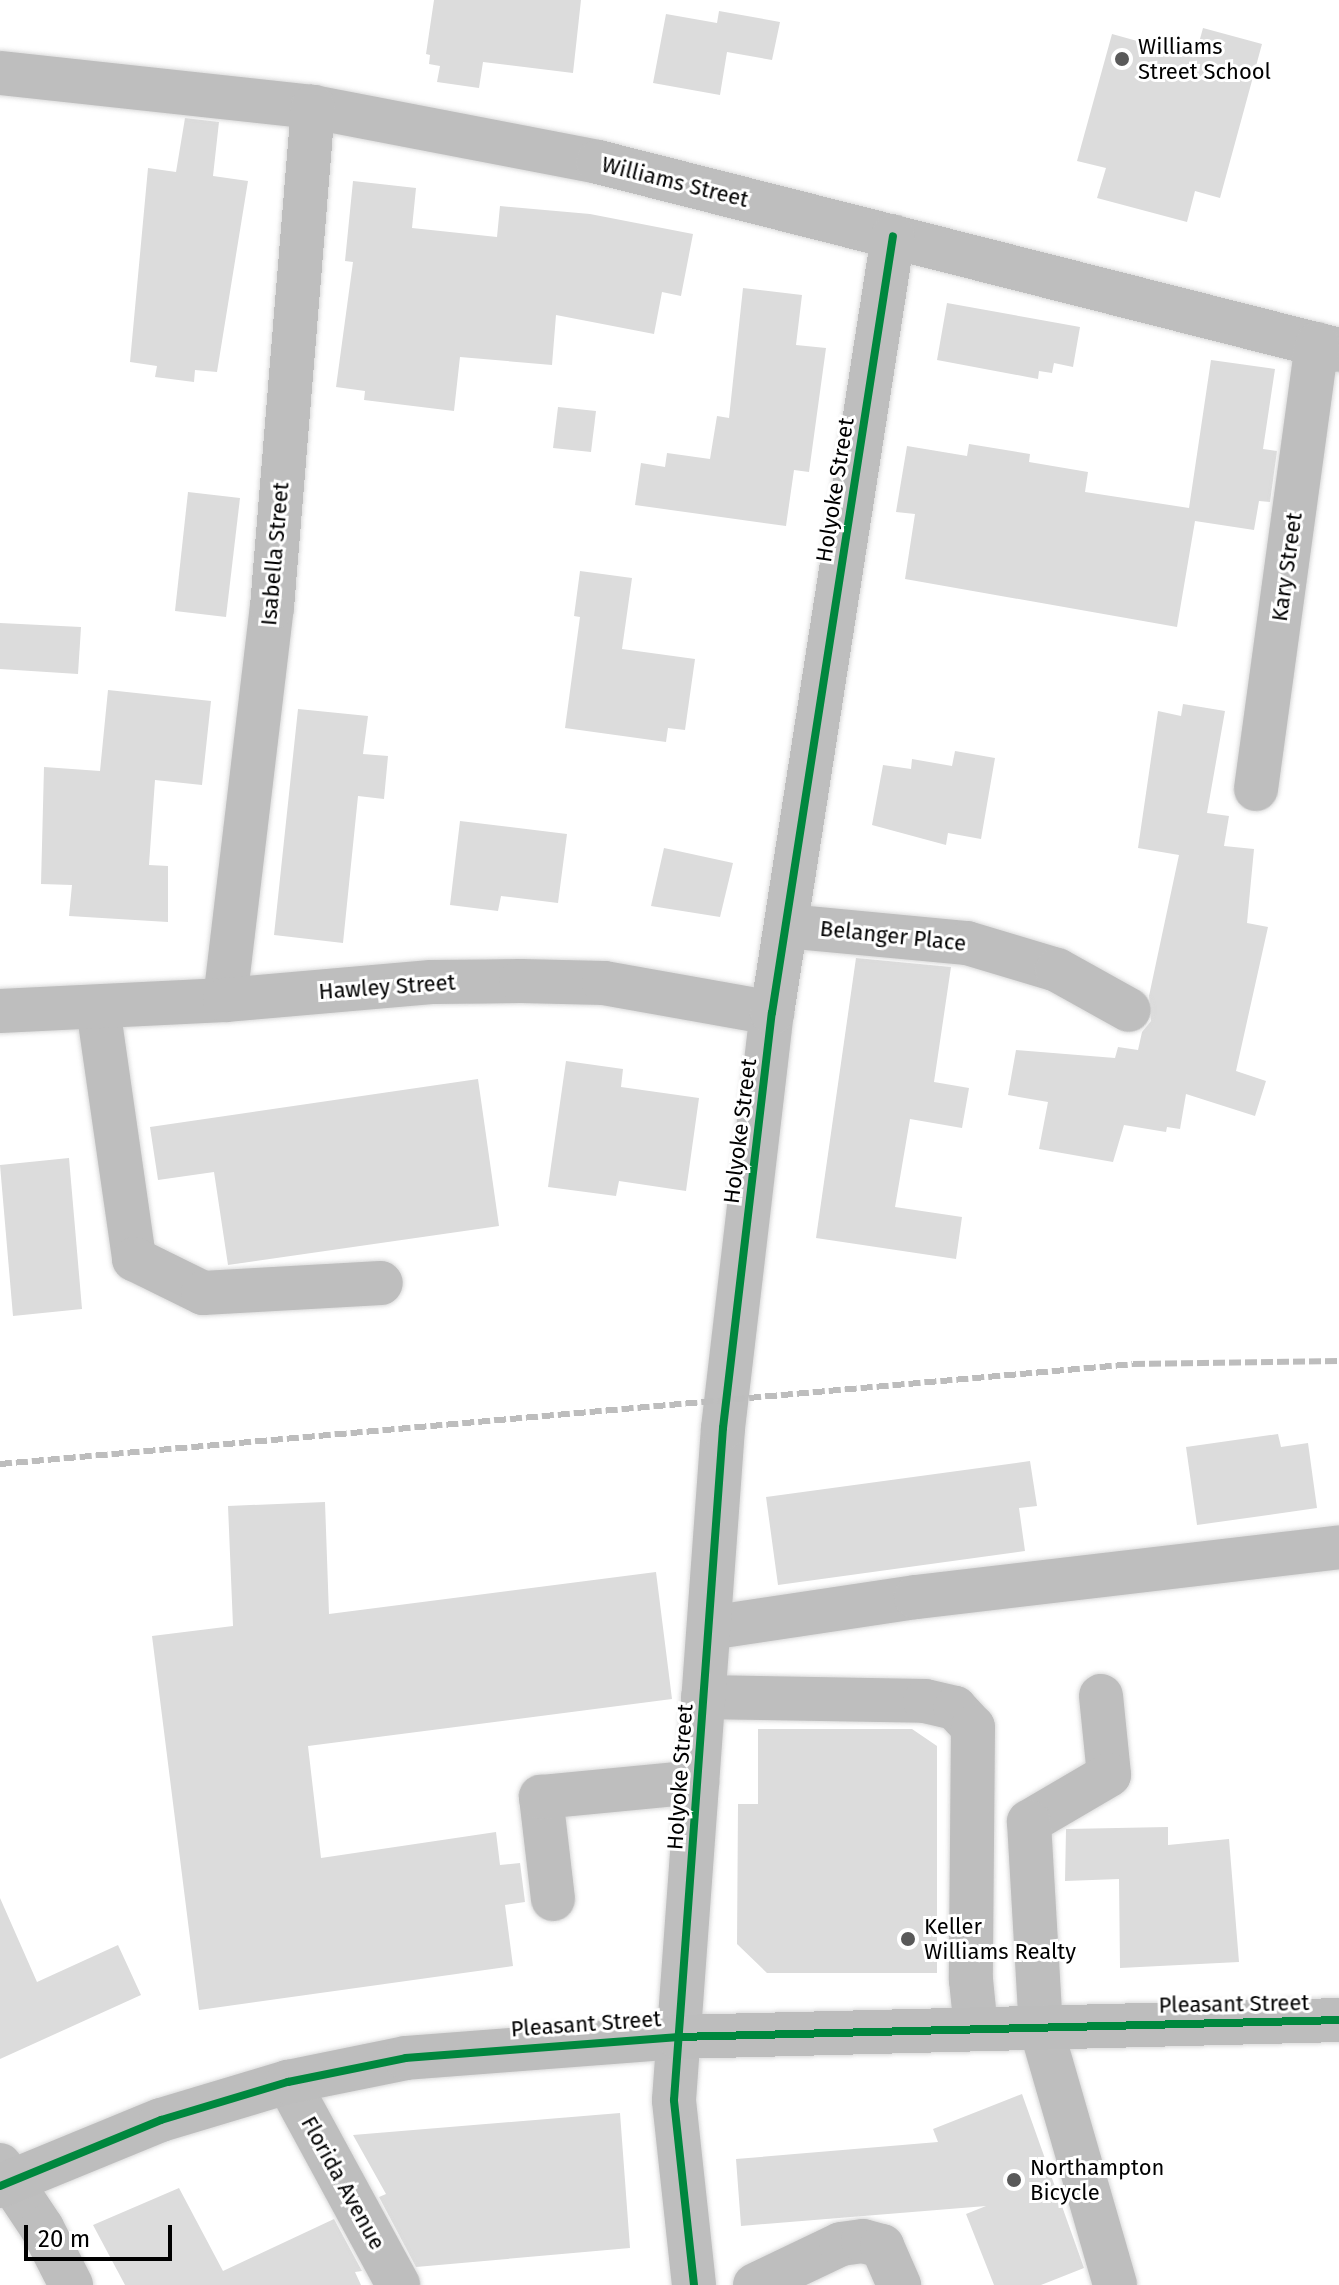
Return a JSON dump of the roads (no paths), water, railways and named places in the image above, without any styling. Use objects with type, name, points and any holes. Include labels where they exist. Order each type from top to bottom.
[{"type":"main road","name":"Pleasant Street","points":[[4,2178],[161,2120],[288,2082],[406,2058],[678,2037],[1339,2020]]},
{"type":"street","name":"Williams Street","points":[[0,73],[313,107],[598,162],[1328,347]]},
{"type":"street","name":"Isabella Street","points":[[225,1000],[272,607],[313,107]]},
{"type":"street","name":"Holyoke Street","points":[[694,2285],[674,2100],[723,1428],[772,1013],[893,236]]},
{"type":"street","name":"Kary Street","points":[[1256,789],[1328,347]]},
{"type":"street","name":"Belanger Place","points":[[786,926],[967,943],[1057,970],[1129,1010]]},
{"type":"street","name":"Hawley Street","points":[[0,1011],[225,1000],[431,982],[521,981],[604,983],[772,1013]]},
{"type":"street","points":[[98,1008],[134,1259],[203,1293],[381,1283]]},
{"type":"street","points":[[709,1628],[932,1595],[1339,1547]]},
{"type":"street","points":[[1101,1696],[1109,1775],[1029,1822],[1041,2028],[1079,2169],[1115,2285]]},
{"type":"street","points":[[703,1697],[925,1701],[955,1708],[973,1727],[971,1980],[976,2029]]},
{"type":"street","points":[[553,1899],[541,1797],[697,1782]]},
{"type":"street","name":"Florida Avenue","points":[[288,2082],[398,2285]]},
{"type":"street","points":[[4,2178],[71,2285]]},
{"type":"street","points":[[755,2285],[841,2244],[863,2241],[882,2246],[899,2285]]},
{"type":"railway","points":[[0,1464],[1133,1364],[1339,1361]]},
{"type":"place","name":"Williams Street School","points":[[1122,59]]},
{"type":"place","name":"Keller Williams Realty","points":[[908,1939]]},
{"type":"place","name":"Northampton Bicycle","points":[[1014,2180]]}]
